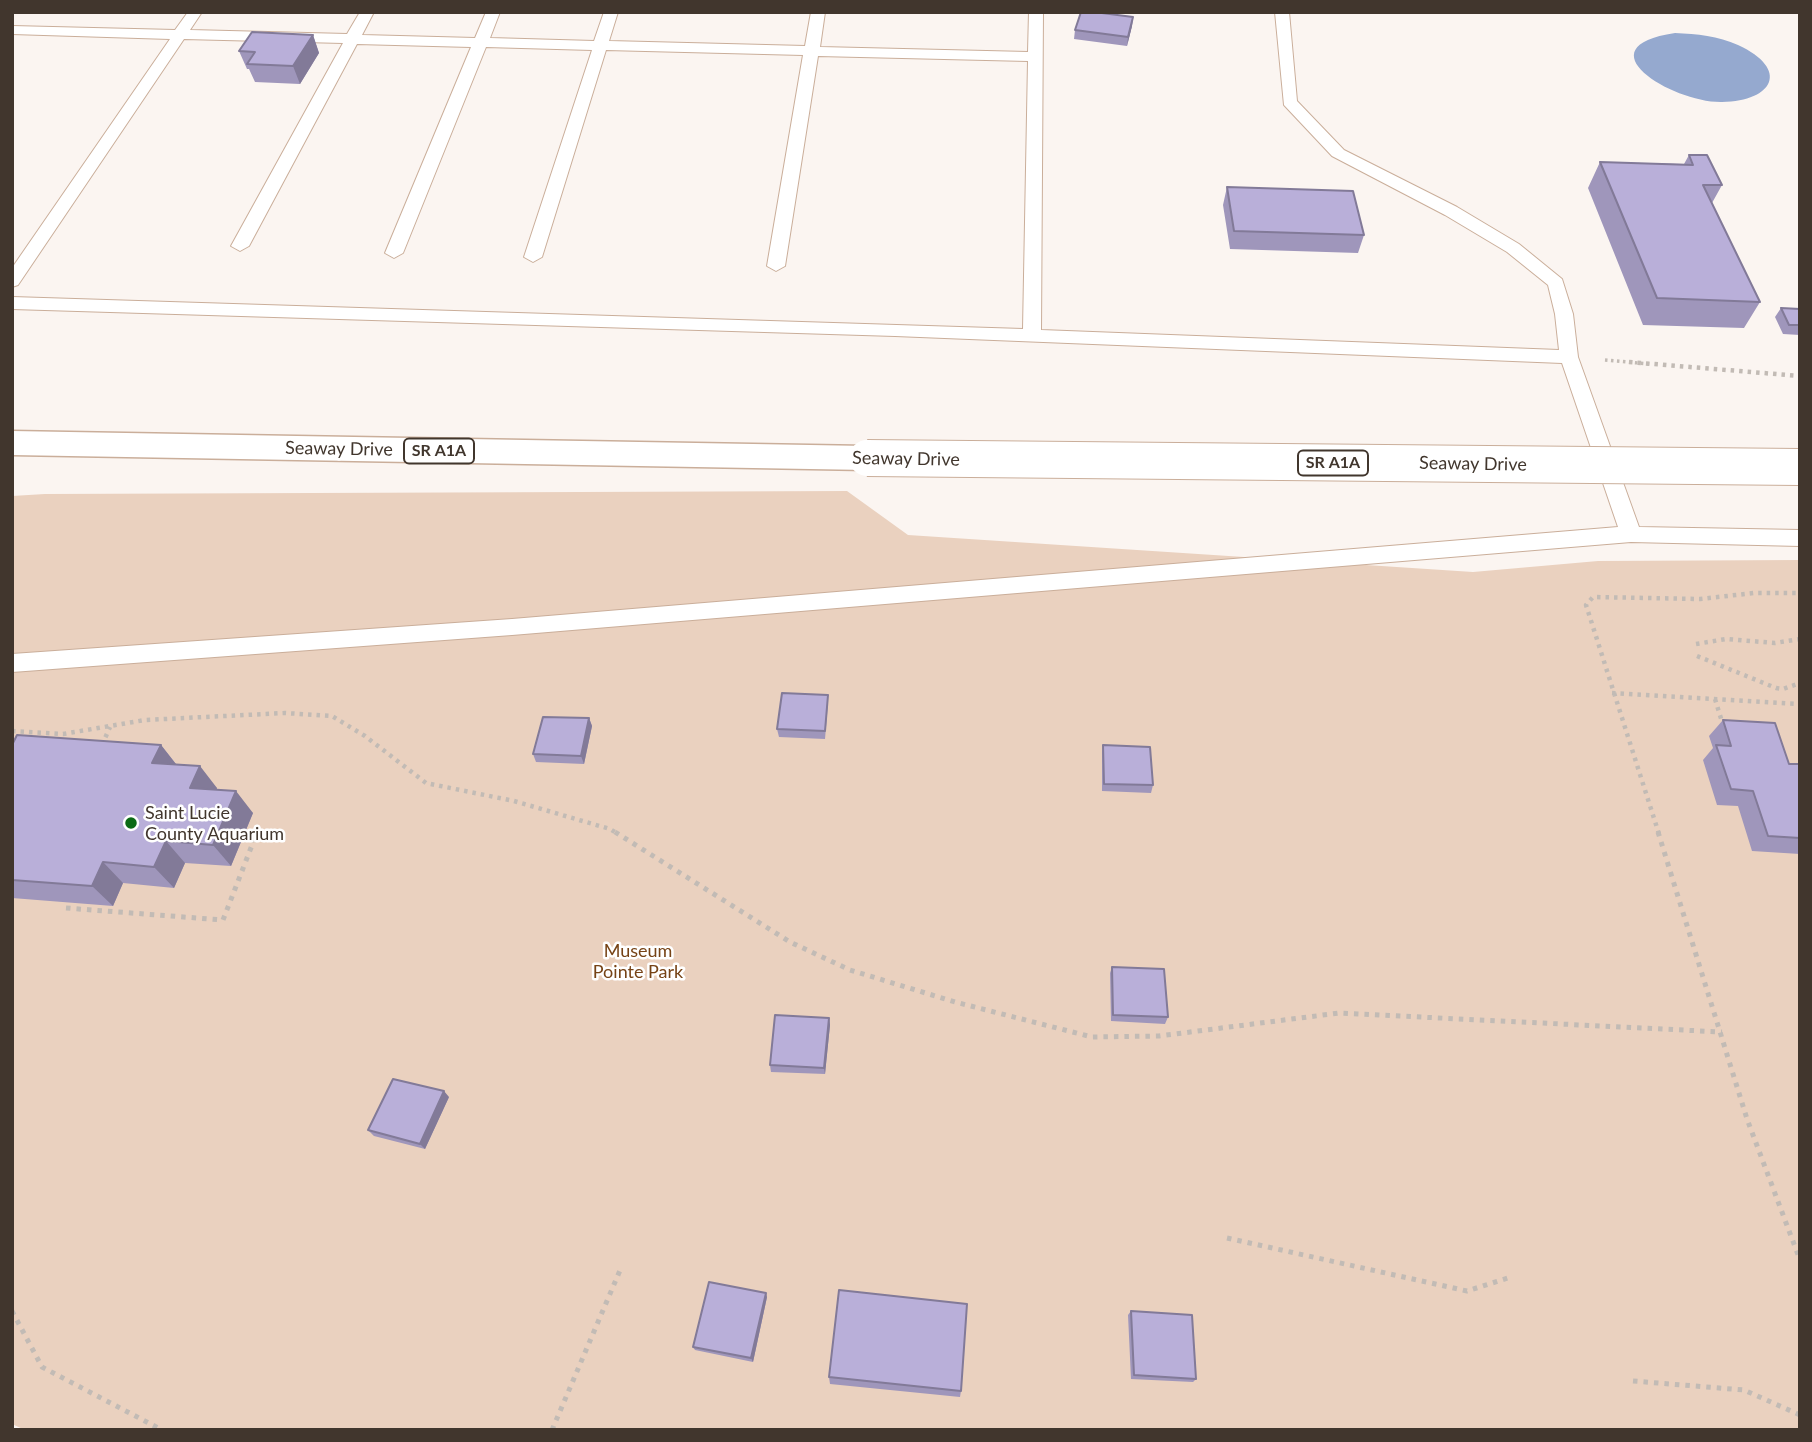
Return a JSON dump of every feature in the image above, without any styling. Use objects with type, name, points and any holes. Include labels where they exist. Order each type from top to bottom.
[{"type":"main road","name":"Seaway Drive","points":[[12,443],[867,458],[1800,467]]},
{"type":"lane","points":[[12,281],[195,12]]},
{"type":"lane","points":[[240,246],[367,12]]},
{"type":"lane","points":[[394,253],[494,12]]},
{"type":"lane","points":[[533,257],[611,12]]},
{"type":"lane","points":[[776,266],[818,12]]},
{"type":"lane","points":[[1032,336],[1036,12]]},
{"type":"lane","points":[[1282,12],[1289,102],[1338,153],[1451,211],[1513,248],[1556,284],[1564,314],[1569,357],[1631,534]]},
{"type":"lane","points":[[12,30],[1035,58]]},
{"type":"lane","points":[[12,303],[1032,336],[1569,357]]},
{"type":"lane","points":[[12,663],[526,626],[1631,534],[1800,538]]},
{"type":"path","points":[[1569,357],[1800,376]]},
{"type":"path","points":[[1800,593],[1754,593],[1700,599],[1593,597],[1586,605],[1722,1032],[1766,1181],[1800,1261]]},
{"type":"path","points":[[1696,645],[1727,639],[1775,643],[1800,639]]},
{"type":"path","points":[[1697,656],[1776,688],[1783,689],[1800,683]]},
{"type":"path","points":[[1612,693],[1800,704]]},
{"type":"path","points":[[1715,699],[1728,737]]},
{"type":"path","points":[[12,731],[64,734],[145,720],[285,713],[332,716],[365,736],[426,783],[514,801],[610,829],[790,942],[850,970],[955,1002],[1092,1037],[1158,1037],[1339,1013],[1722,1032]]},
{"type":"path","points":[[99,750],[110,727]]},
{"type":"path","points":[[66,908],[223,920],[254,840],[243,839]]},
{"type":"path","points":[[1227,1238],[1466,1291],[1511,1277]]},
{"type":"path","points":[[552,1430],[621,1268]]},
{"type":"path","points":[[12,1311],[42,1367],[162,1430]]},
{"type":"path","points":[[1633,1381],[1744,1390],[1800,1415]]},
{"type":"green space","name":"Museum Pointe Park","points":[[847,491],[908,535],[1473,572],[1598,561],[1800,560],[1800,1430],[25,1430],[12,1424],[12,496]]},
{"type":"water","points":[[1675,33],[1723,39],[1738,45],[1765,64],[1770,73],[1769,82],[1764,90],[1754,96],[1722,102],[1681,94],[1661,84],[1644,73],[1635,61],[1635,50],[1648,40]]},
{"type":"building","points":[[1081,12],[1133,17],[1128,37],[1075,30]]},
{"type":"building","points":[[252,32],[313,35],[293,66],[247,64],[255,52],[239,51]]},
{"type":"building","points":[[1689,155],[1707,155],[1722,185],[1703,185],[1760,302],[1657,298],[1600,162],[1693,165]]},
{"type":"building","points":[[1227,187],[1353,191],[1364,235],[1234,231]]},
{"type":"building","points":[[1781,308],[1800,309],[1800,325],[1789,325]]},
{"type":"building","points":[[782,693],[828,695],[825,731],[777,729]]},
{"type":"building","points":[[543,717],[589,718],[581,756],[533,754]]},
{"type":"building","points":[[1723,720],[1775,723],[1789,764],[1800,764],[1800,838],[1768,836],[1753,791],[1731,789],[1716,745],[1731,746]]},
{"type":"building","name":"Saint Lucie County Aquarium","points":[[17,735],[161,745],[152,763],[200,766],[190,788],[236,791],[213,845],[166,841],[154,867],[103,862],[92,886],[12,880],[12,745]]},
{"type":"building","points":[[1103,745],[1150,747],[1153,785],[1104,784]]},
{"type":"building","points":[[1112,967],[1164,969],[1168,1017],[1113,1015]]},
{"type":"building","points":[[775,1015],[829,1018],[824,1068],[770,1065]]},
{"type":"building","points":[[393,1079],[444,1091],[420,1144],[368,1130]]},
{"type":"building","points":[[709,1282],[766,1293],[751,1358],[693,1347]]},
{"type":"building","points":[[839,1290],[967,1304],[961,1391],[829,1377]]},
{"type":"building","points":[[1131,1311],[1192,1315],[1196,1379],[1134,1375]]},
{"type":"place","name":"Saint Lucie County Aquarium","points":[[131,823]]}]
